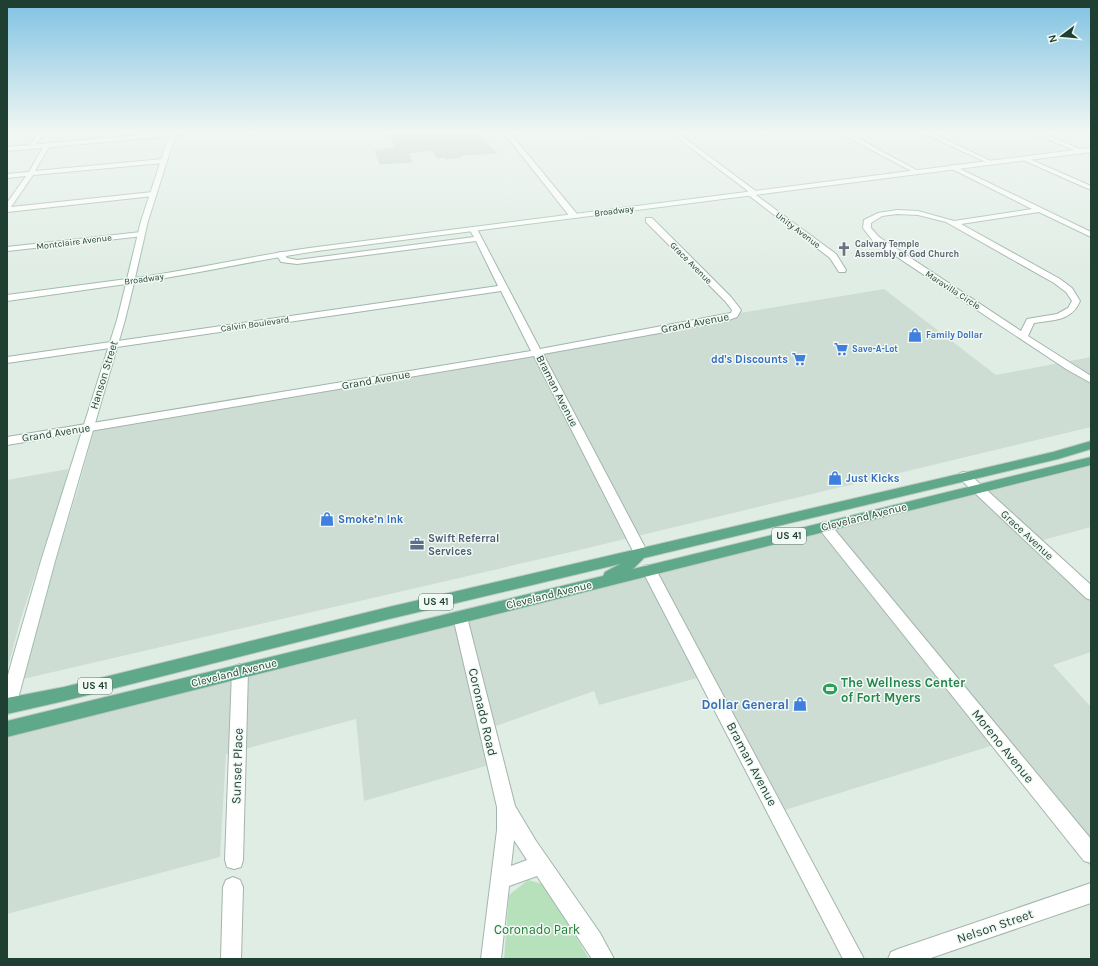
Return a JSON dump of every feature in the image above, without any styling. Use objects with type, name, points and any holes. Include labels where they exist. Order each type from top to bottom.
[{"type":"main road","name":"Cleveland Avenue","points":[[7,707],[641,553],[1054,456],[1091,445]]},
{"type":"main road","name":"Cleveland Avenue","points":[[7,729],[1091,461]]},
{"type":"main road","points":[[649,570],[662,556],[689,542]]},
{"type":"main road","points":[[600,582],[627,566],[641,553]]},
{"type":"street","points":[[7,209],[27,178]]},
{"type":"street","name":"Hanson Street","points":[[7,707],[30,616],[70,490],[113,345],[141,234],[158,178]]},
{"type":"street","points":[[543,178],[574,216]]},
{"type":"street","name":"Unity Avenue","points":[[733,178],[833,256],[842,270]]},
{"type":"street","name":"Broadway","points":[[7,298],[186,273],[280,254],[869,178]]},
{"type":"street","points":[[974,178],[1091,235]]},
{"type":"street","points":[[1069,178],[1091,188]]},
{"type":"street","points":[[7,209],[153,194]]},
{"type":"street","name":"Maravilla Circle","points":[[953,223],[1039,210]]},
{"type":"street","name":"Maravilla Circle","points":[[1023,336],[1030,321],[1058,316],[1072,310],[1076,302],[1072,294],[1050,276],[953,223],[925,214],[896,212],[877,215],[869,219],[866,224],[869,232],[876,239],[1023,336],[1091,380]]},
{"type":"street","name":"Grace Avenue","points":[[649,220],[734,307]]},
{"type":"street","name":"Braman Avenue","points":[[472,229],[641,553]]},
{"type":"street","name":"Montclaire Avenue","points":[[7,249],[141,234]]},
{"type":"street","points":[[280,254],[284,260],[297,262],[477,239]]},
{"type":"street","name":"Calvin Boulevard","points":[[7,360],[503,288]]},
{"type":"street","name":"Grand Avenue","points":[[7,442],[537,352],[726,318],[734,315],[737,310],[734,307]]},
{"type":"street","name":"Grace Avenue","points":[[964,476],[1091,594]]},
{"type":"street","name":"Moreno Avenue","points":[[825,527],[1091,854]]},
{"type":"street","name":"Braman Avenue","points":[[649,570],[854,959]]},
{"type":"street","name":"Coronado Road","points":[[460,617],[506,807],[520,835],[592,939],[604,959]]},
{"type":"street","name":"Sunset Place","points":[[234,860],[240,671]]},
{"type":"street","name":"Coronado Road","points":[[491,959],[506,830],[506,807]]},
{"type":"street","points":[[501,879],[541,865]]},
{"type":"street","points":[[231,959],[234,887]]},
{"type":"street","name":"Nelson Street","points":[[898,959],[1091,893]]},
{"type":"shaded area","points":[[884,289],[996,375],[1091,357],[1091,427],[571,552],[23,679],[39,614],[77,492],[96,423],[440,365],[441,369],[664,330],[661,326]]},
{"type":"shaded area","points":[[1091,466],[1091,527],[1032,543],[1091,599],[1091,652],[1053,665],[1091,707],[1091,867],[994,745],[772,814],[697,678],[599,705],[594,691],[479,732],[489,765],[364,801],[356,719],[226,754],[220,857],[7,914],[7,733],[585,592]]},
{"type":"shaded area","points":[[68,469],[63,491],[21,618],[7,670],[7,480]]},
{"type":"green space","name":"Coronado Park","points":[[528,880],[546,885],[589,959],[504,959],[509,895]]},
{"type":"place","name":"Calvary Temple Assembly of God Church","points":[[844,249]]},
{"type":"place","name":"Family Dollar","points":[[915,335]]},
{"type":"place","name":"Save-A-Lot","points":[[841,349]]},
{"type":"place","name":"dd's Discounts","points":[[799,359]]},
{"type":"place","name":"Just Kicks","points":[[835,478]]},
{"type":"place","name":"Smoke’n Ink","points":[[327,519]]},
{"type":"place","name":"Swift Referral Services","points":[[417,544]]},
{"type":"place","name":"The Wellness Center of Fort Myers","points":[[830,689]]},
{"type":"place","name":"Dollar General","points":[[800,704]]}]
